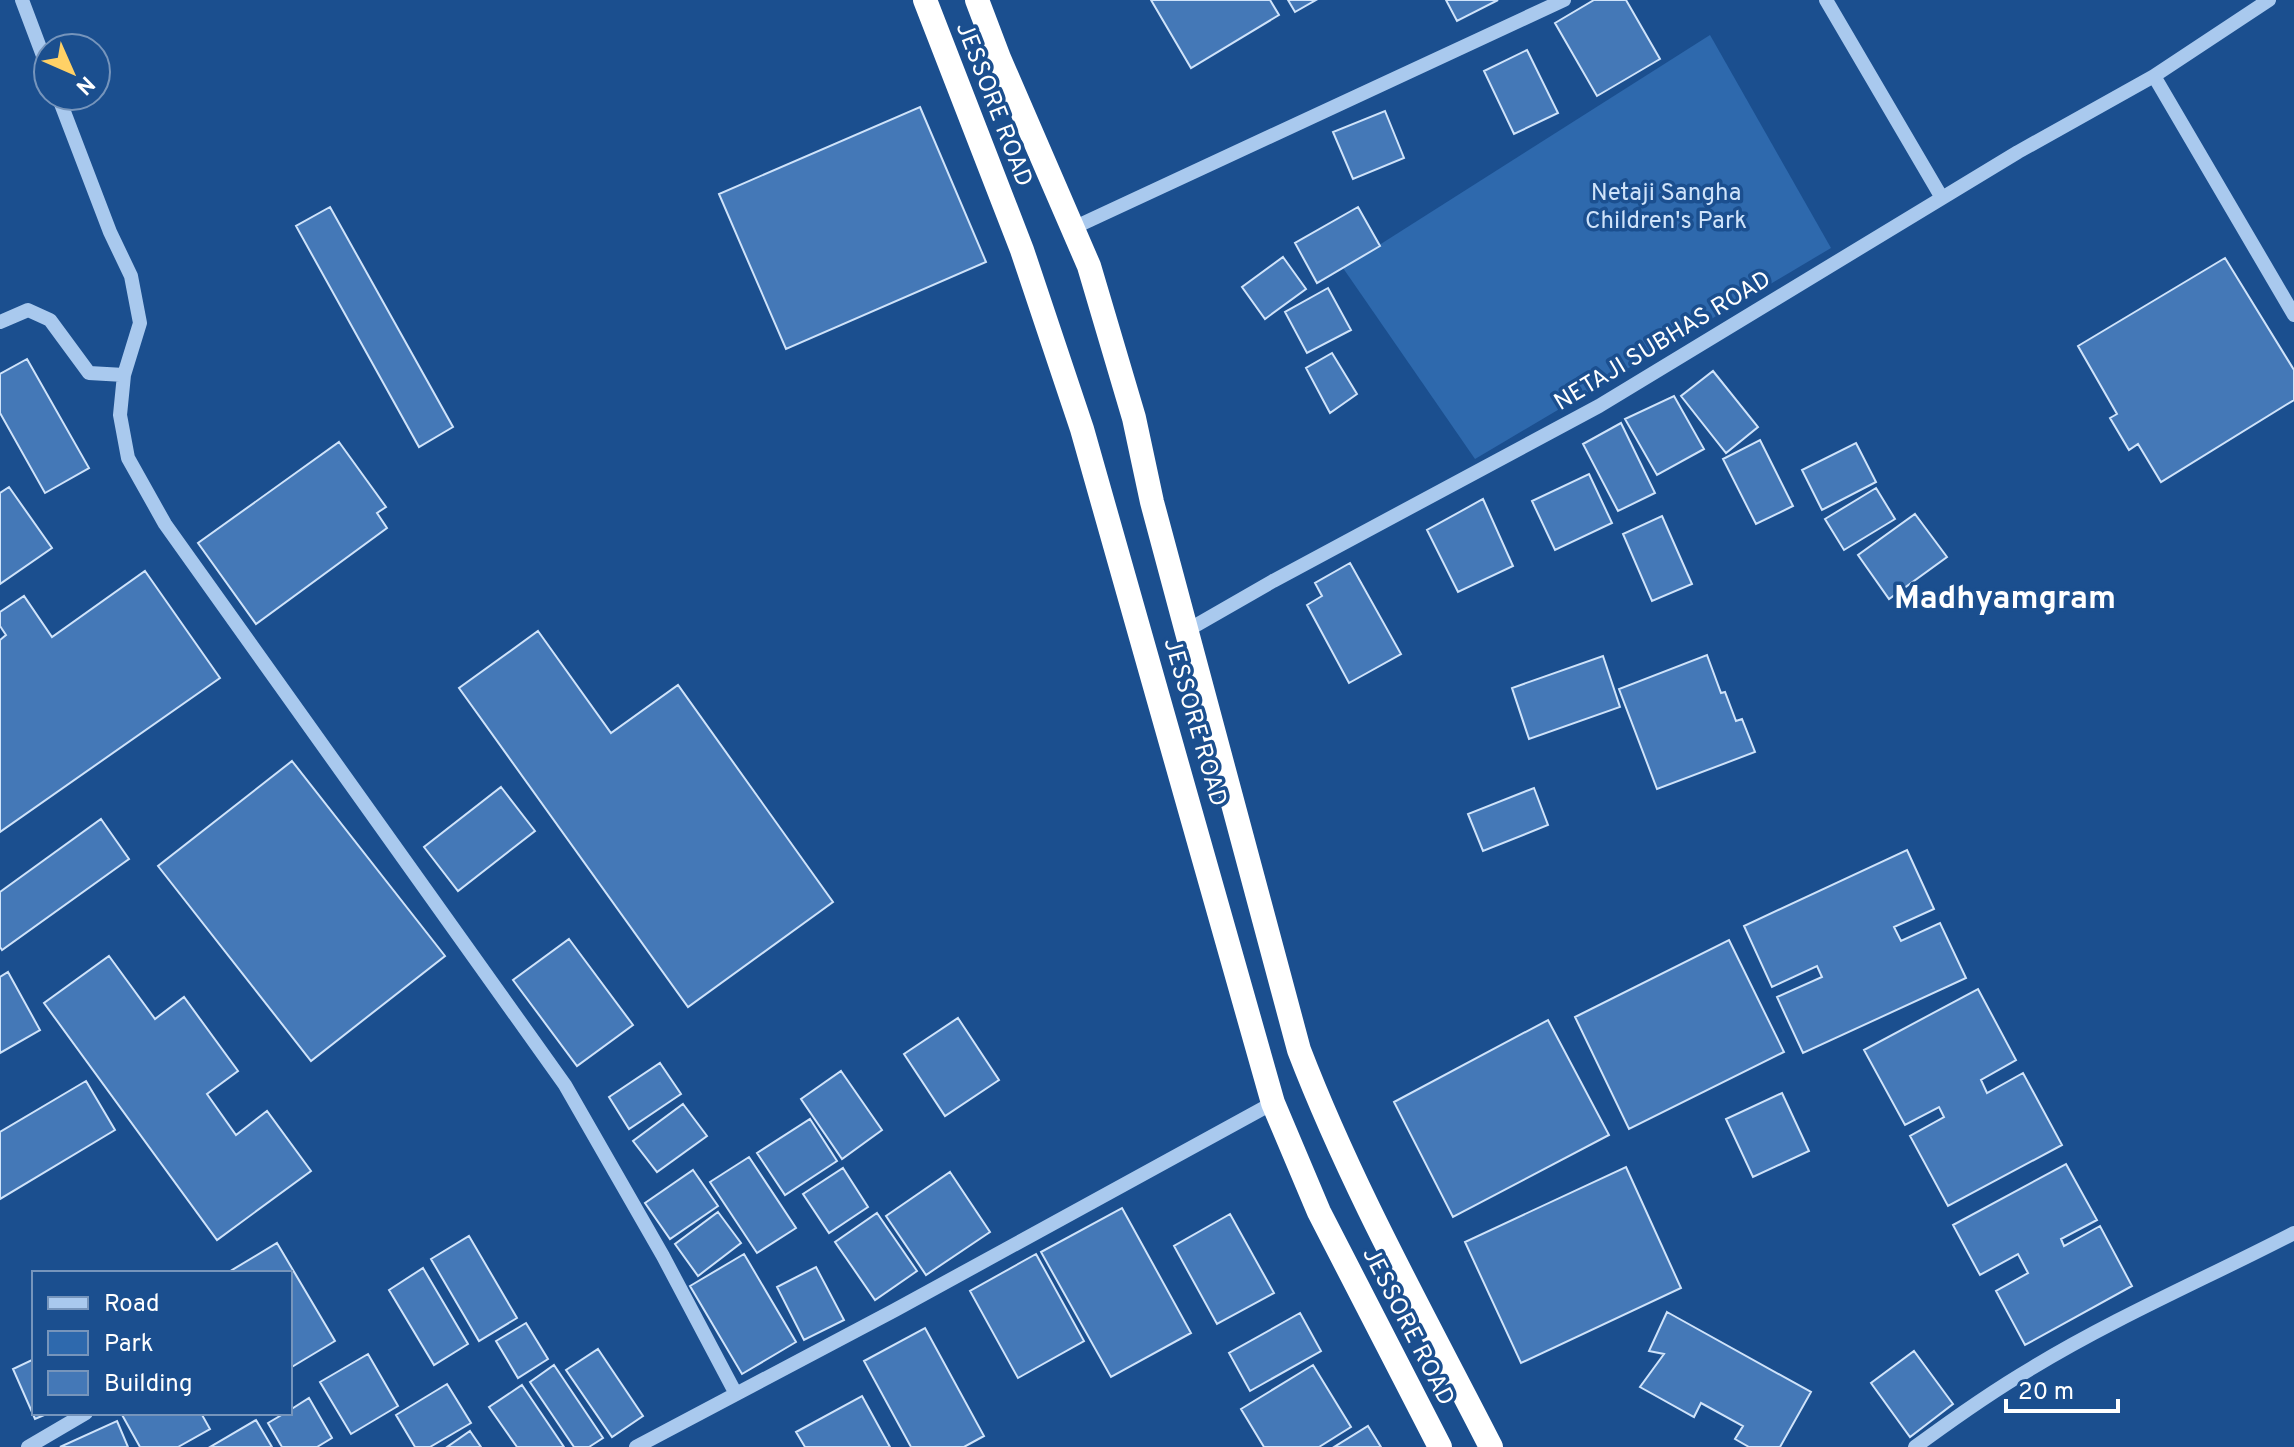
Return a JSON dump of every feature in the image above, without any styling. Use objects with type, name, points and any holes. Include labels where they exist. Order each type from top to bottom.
[{"type":"highway","name":"JESSORE ROAD","points":[[925,0],[1022,250],[1082,429],[1273,1103],[1319,1212],[1440,1447]]},
{"type":"highway","points":[[977,0],[1089,266],[1134,418],[1186,631],[1235,802],[1299,1050],[1323,1113],[1395,1262],[1491,1447]]},
{"type":"street","points":[[22,0],[34,32]]},
{"type":"street","points":[[1073,228],[1564,0]]},
{"type":"street","points":[[1826,0],[1942,198]]},
{"type":"street","name":"NETAJI SUBHAS ROAD","points":[[1186,631],[1599,406],[1942,198],[2154,76],[2269,0]]},
{"type":"street","points":[[2154,76],[2294,315]]},
{"type":"street","points":[[64,112],[110,232],[131,276],[140,323],[124,375],[120,415],[128,458],[165,524],[565,1085],[663,1256],[736,1394]]},
{"type":"street","points":[[0,322],[28,310],[50,320],[89,373],[124,375]]},
{"type":"street","points":[[636,1447],[1273,1103]]},
{"type":"street","points":[[1915,1447],[1962,1412],[2033,1367],[2294,1233]]},
{"type":"street","points":[[28,1447],[83,1415]]},
{"type":"green space","name":"Netaji Sangha Children's Park","points":[[1710,35],[1831,248],[1475,459],[1343,268]]},
{"type":"building","points":[[1151,0],[1270,0],[1279,15],[1191,68]]},
{"type":"building","points":[[1288,0],[1316,0],[1295,12]]},
{"type":"building","points":[[1446,0],[1498,0],[1457,21]]},
{"type":"building","points":[[1594,0],[1626,0],[1660,59],[1597,96],[1555,23]]},
{"type":"building","points":[[1527,50],[1558,113],[1514,134],[1484,71]]},
{"type":"building","points":[[920,107],[986,262],[786,349],[719,194]]},
{"type":"building","points":[[1385,111],[1404,158],[1353,179],[1333,132]]},
{"type":"building","points":[[330,207],[453,427],[419,447],[296,226]]},
{"type":"building","points":[[1358,207],[1380,246],[1317,283],[1295,243]]},
{"type":"building","points":[[1283,257],[1306,289],[1265,319],[1242,287]]},
{"type":"building","points":[[2225,258],[2294,370],[2294,400],[2161,482],[2138,444],[2129,450],[2110,418],[2117,414],[2078,346]]},
{"type":"building","points":[[1328,288],[1351,330],[1307,353],[1285,312]]},
{"type":"building","points":[[1332,353],[1357,394],[1330,413],[1306,368]]},
{"type":"building","points":[[27,359],[89,468],[45,493],[0,413],[0,374]]},
{"type":"building","points":[[1713,371],[1758,427],[1726,453],[1681,396]]},
{"type":"building","points":[[1674,396],[1704,449],[1657,475],[1625,419]]},
{"type":"building","points":[[1621,423],[1655,493],[1618,511],[1583,444]]},
{"type":"building","points":[[1760,440],[1793,506],[1756,524],[1723,459]]},
{"type":"building","points":[[339,442],[386,507],[377,513],[387,528],[256,624],[198,543]]},
{"type":"building","points":[[1856,443],[1876,482],[1822,510],[1802,470]]},
{"type":"building","points":[[1589,474],[1612,523],[1555,550],[1532,501]]},
{"type":"building","points":[[9,487],[52,548],[0,584],[0,493]]},
{"type":"building","points":[[1876,488],[1895,519],[1844,550],[1825,519]]},
{"type":"building","points":[[1483,499],[1513,566],[1458,592],[1427,530]]},
{"type":"building","points":[[1915,514],[1947,557],[1889,599],[1858,555]]},
{"type":"building","points":[[1662,516],[1692,584],[1652,601],[1623,534]]},
{"type":"building","points":[[1350,563],[1401,654],[1349,683],[1307,605],[1322,596],[1315,583]]},
{"type":"building","points":[[145,571],[220,678],[0,832],[0,640],[6,635],[0,626],[0,612],[24,596],[52,637]]},
{"type":"building","points":[[538,631],[611,733],[678,685],[833,902],[688,1007],[459,688]]},
{"type":"building","points":[[1707,655],[1721,693],[1725,692],[1736,721],[1742,719],[1755,752],[1657,789],[1619,689]]},
{"type":"building","points":[[1603,656],[1620,707],[1529,739],[1512,688]]},
{"type":"building","points":[[292,761],[445,956],[311,1061],[158,866]]},
{"type":"building","points":[[501,787],[535,831],[458,891],[424,847]]},
{"type":"building","points":[[1534,788],[1548,825],[1483,851],[1468,814]]},
{"type":"building","points":[[101,819],[129,859],[2,950],[0,892]]},
{"type":"building","points":[[1907,850],[1934,909],[1894,927],[1901,941],[1940,923],[1966,978],[1803,1053],[1777,997],[1822,977],[1817,966],[1772,987],[1744,926]]},
{"type":"building","points":[[569,939],[633,1025],[577,1066],[513,980]]},
{"type":"building","points":[[1729,940],[1784,1052],[1629,1129],[1575,1017]]},
{"type":"building","points":[[109,956],[155,1019],[184,997],[238,1071],[207,1094],[236,1135],[267,1111],[311,1171],[217,1240],[44,1003]]},
{"type":"building","points":[[8,972],[40,1030],[0,1053],[0,977]]},
{"type":"building","points":[[1978,989],[2016,1060],[1981,1080],[1987,1093],[2023,1073],[2062,1145],[1948,1206],[1910,1136],[1944,1117],[1939,1107],[1905,1125],[1864,1050]]},
{"type":"building","points":[[958,1018],[999,1080],[945,1116],[904,1054]]},
{"type":"building","points":[[1548,1020],[1609,1135],[1453,1217],[1394,1102]]},
{"type":"building","points":[[660,1063],[681,1094],[629,1129],[609,1097]]},
{"type":"building","points":[[841,1071],[882,1130],[842,1159],[801,1099]]},
{"type":"building","points":[[86,1081],[115,1130],[0,1199],[0,1132]]},
{"type":"building","points":[[1782,1093],[1809,1151],[1753,1177],[1726,1119]]},
{"type":"building","points":[[683,1104],[707,1136],[657,1172],[633,1141]]},
{"type":"building","points":[[810,1119],[837,1161],[785,1195],[757,1153]]},
{"type":"building","points":[[749,1157],[796,1228],[757,1253],[710,1182]]},
{"type":"building","points":[[2066,1164],[2097,1220],[2061,1239],[2064,1246],[2100,1226],[2132,1286],[2025,1345],[1996,1291],[2028,1273],[2018,1254],[1980,1275],[1953,1225]]},
{"type":"building","points":[[1626,1167],[1681,1288],[1521,1363],[1465,1242]]},
{"type":"building","points":[[843,1168],[868,1207],[829,1233],[803,1194]]},
{"type":"building","points":[[693,1170],[718,1206],[670,1239],[645,1203]]},
{"type":"building","points":[[950,1172],[990,1232],[926,1275],[886,1216]]},
{"type":"building","points":[[1122,1208],[1191,1333],[1111,1377],[1041,1252]]},
{"type":"building","points":[[718,1212],[741,1243],[698,1276],[675,1244]]},
{"type":"building","points":[[877,1213],[917,1271],[875,1300],[835,1242]]},
{"type":"building","points":[[1230,1214],[1274,1293],[1217,1324],[1174,1246]]},
{"type":"building","points":[[469,1236],[517,1318],[479,1341],[431,1259]]},
{"type":"building","points":[[277,1243],[335,1341],[292,1367],[292,1271],[230,1271]]},
{"type":"building","points":[[744,1254],[796,1342],[742,1374],[690,1286]]},
{"type":"building","points":[[1036,1254],[1084,1341],[1018,1378],[970,1291]]},
{"type":"building","points":[[816,1267],[844,1320],[804,1340],[777,1287]]},
{"type":"building","points":[[423,1268],[468,1344],[434,1365],[389,1290]]},
{"type":"building","points":[[1667,1312],[1811,1392],[1780,1447],[1749,1447],[1735,1439],[1743,1426],[1701,1403],[1694,1417],[1640,1387],[1664,1354],[1649,1351]]},
{"type":"building","points":[[1300,1313],[1321,1351],[1250,1391],[1229,1353]]},
{"type":"building","points":[[526,1323],[548,1359],[518,1378],[496,1341]]},
{"type":"building","points":[[925,1328],[984,1436],[964,1447],[911,1447],[864,1361]]},
{"type":"building","points":[[598,1349],[643,1416],[612,1437],[566,1370]]},
{"type":"building","points":[[1914,1351],[1953,1404],[1910,1437],[1871,1383]]},
{"type":"building","points":[[368,1354],[398,1406],[351,1434],[320,1382]]},
{"type":"building","points":[[32,1360],[32,1412],[13,1369]]},
{"type":"building","points":[[554,1365],[603,1438],[589,1447],[574,1447],[530,1382]]},
{"type":"building","points":[[1313,1365],[1351,1427],[1319,1447],[1264,1447],[1241,1409]]},
{"type":"building","points":[[447,1384],[471,1423],[430,1447],[415,1447],[396,1415]]},
{"type":"building","points":[[522,1385],[564,1447],[517,1447],[489,1407]]},
{"type":"building","points":[[862,1396],[890,1447],[805,1447],[796,1432]]},
{"type":"building","points":[[309,1398],[332,1438],[317,1447],[282,1447],[268,1423],[282,1415],[292,1415],[292,1409]]},
{"type":"building","points":[[122,1415],[202,1415],[210,1429],[178,1447],[140,1447]]},
{"type":"building","points":[[256,1420],[272,1447],[210,1447]]},
{"type":"building","points":[[117,1421],[128,1447],[60,1447]]},
{"type":"building","points":[[1368,1426],[1381,1447],[1334,1447]]},
{"type":"building","points":[[470,1431],[481,1447],[447,1447]]},
{"type":"district","name":"Madhyamgram","points":[[2005,597]]}]
